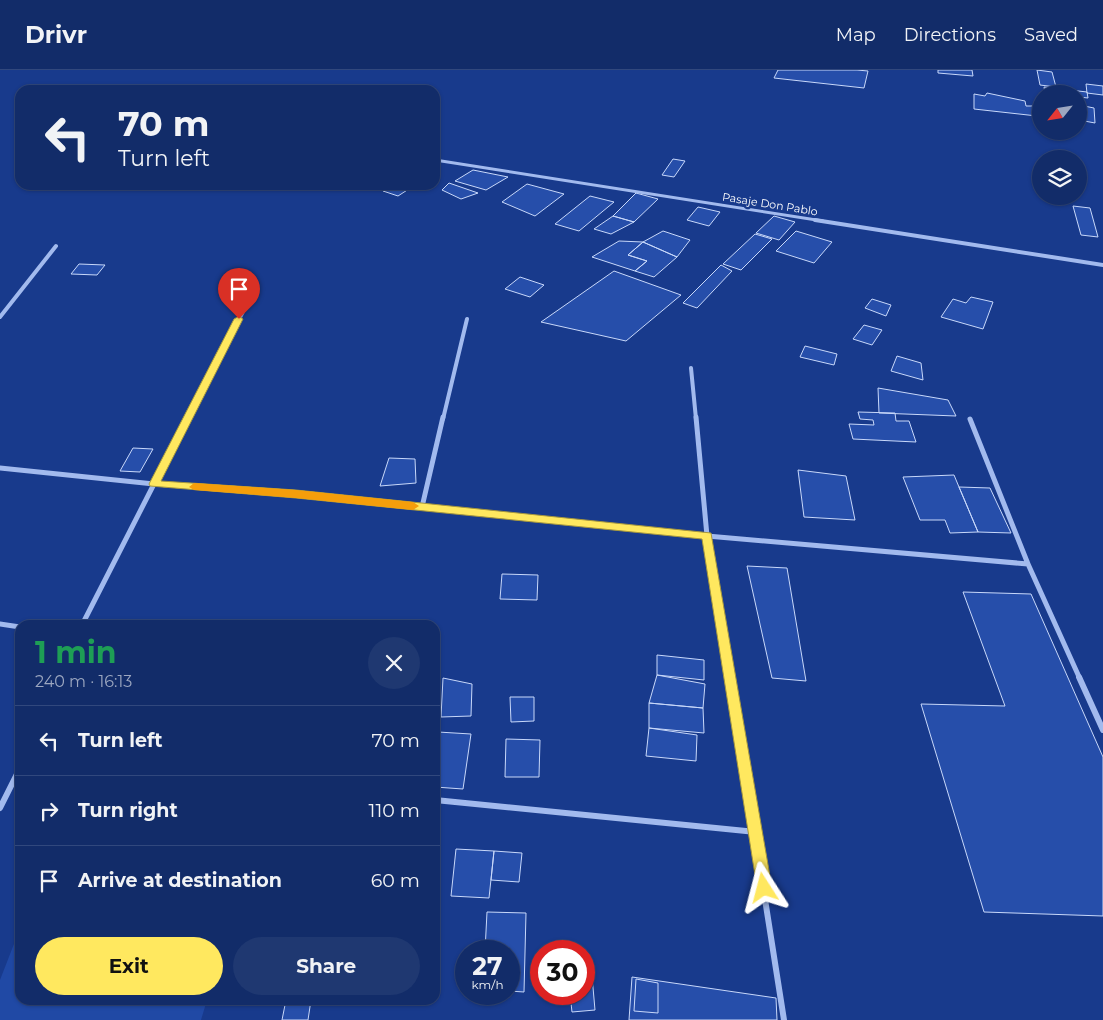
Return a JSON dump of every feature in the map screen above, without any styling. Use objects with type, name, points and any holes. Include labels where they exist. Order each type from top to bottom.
[{"type":"street","name":"Pasaje Don Pablo","points":[[440,161],[1103,265]]},
{"type":"street","points":[[0,317],[56,246]]},
{"type":"street","points":[[85,620],[256,286]]},
{"type":"street","points":[[422,507],[467,319]]},
{"type":"street","points":[[691,368],[707,536],[756,832],[784,1020]]},
{"type":"street","points":[[970,419],[1028,564],[1103,730]]},
{"type":"street","points":[[0,468],[154,484],[296,494],[707,536],[1028,564]]},
{"type":"street","points":[[0,624],[15,626]]},
{"type":"street","points":[[0,808],[15,778]]},
{"type":"street","points":[[440,800],[756,832]]},
{"type":"shaded area","points":[[15,941],[15,1005],[206,1005],[201,1020],[0,1020],[0,980]]},
{"type":"building","points":[[778,70],[868,71],[864,88],[774,78]]},
{"type":"building","points":[[938,70],[972,70],[973,76],[938,73]]},
{"type":"building","points":[[1037,70],[1052,72],[1055,85],[1040,85]]},
{"type":"building","points":[[1086,84],[1103,86],[1103,95],[1088,93],[1088,85]]},
{"type":"building","points":[[987,93],[1025,101],[1026,106],[1032,106],[1032,115],[974,109],[974,94],[985,96]]},
{"type":"building","points":[[1088,107],[1094,108],[1095,123],[1088,122]]},
{"type":"building","points":[[673,159],[685,161],[674,177],[662,175]]},
{"type":"building","points":[[473,170],[508,177],[486,190],[455,181]]},
{"type":"building","points":[[449,183],[478,193],[461,199],[442,190]]},
{"type":"building","points":[[527,184],[564,194],[535,216],[502,202]]},
{"type":"building","points":[[384,190],[407,190],[398,196],[383,191]]},
{"type":"building","points":[[636,193],[658,199],[634,222],[613,216]]},
{"type":"building","points":[[590,196],[614,202],[579,231],[555,224]]},
{"type":"building","points":[[1073,206],[1090,208],[1098,237],[1081,235]]},
{"type":"building","points":[[698,207],[720,212],[709,226],[687,220]]},
{"type":"building","points":[[613,216],[634,222],[611,234],[594,229]]},
{"type":"building","points":[[774,216],[795,222],[779,240],[756,233]]},
{"type":"building","points":[[663,231],[690,240],[677,257],[643,242]]},
{"type":"building","points":[[796,231],[832,242],[814,263],[776,251]]},
{"type":"building","points":[[755,234],[772,239],[741,270],[723,264]]},
{"type":"building","points":[[619,241],[643,242],[628,255],[647,261],[635,271],[592,257]]},
{"type":"building","points":[[643,242],[677,257],[654,277],[635,271],[647,261],[628,255]]},
{"type":"building","points":[[79,264],[105,265],[97,275],[71,274]]},
{"type":"building","points":[[721,265],[732,271],[697,308],[683,303]]},
{"type":"building","points":[[614,271],[681,295],[626,341],[541,322]]},
{"type":"building","points":[[520,277],[544,285],[530,297],[505,289]]},
{"type":"building","points":[[971,297],[993,302],[983,329],[941,317],[953,299],[966,303]]},
{"type":"building","points":[[872,299],[891,305],[886,316],[865,308]]},
{"type":"building","points":[[864,325],[882,330],[872,345],[853,339]]},
{"type":"building","points":[[805,346],[837,354],[834,365],[800,357]]},
{"type":"building","points":[[897,356],[921,363],[923,380],[891,371]]},
{"type":"building","points":[[878,388],[948,400],[956,416],[879,413]]},
{"type":"building","points":[[858,412],[895,413],[896,421],[909,421],[916,442],[853,439],[849,424],[874,425],[873,420],[860,419]]},
{"type":"building","points":[[133,448],[153,449],[140,472],[120,471]]},
{"type":"building","points":[[389,458],[415,459],[416,483],[380,486]]},
{"type":"building","points":[[798,470],[846,476],[855,520],[804,517]]},
{"type":"building","points":[[954,475],[978,532],[950,533],[945,520],[920,520],[903,477]]},
{"type":"building","points":[[959,487],[990,488],[1011,533],[978,532]]},
{"type":"building","points":[[747,566],[787,568],[806,681],[772,678]]},
{"type":"building","points":[[502,574],[538,575],[537,600],[500,599]]},
{"type":"building","points":[[963,592],[1031,594],[1103,757],[1103,916],[984,912],[921,704],[1005,706]]},
{"type":"building","points":[[657,655],[704,660],[704,680],[657,675]]},
{"type":"building","points":[[657,675],[705,684],[703,708],[649,703]]},
{"type":"building","points":[[443,678],[472,684],[471,716],[441,717]]},
{"type":"building","points":[[510,697],[534,697],[534,721],[511,722]]},
{"type":"building","points":[[649,703],[703,708],[704,733],[649,728]]},
{"type":"building","points":[[649,728],[697,735],[696,761],[646,756]]},
{"type":"building","points":[[440,732],[471,734],[463,789],[440,787]]},
{"type":"building","points":[[506,739],[540,740],[539,777],[505,777]]},
{"type":"building","points":[[456,849],[494,851],[489,898],[451,896]]},
{"type":"building","points":[[494,851],[522,853],[519,882],[491,880]]},
{"type":"building","points":[[487,912],[526,913],[524,992],[520,992],[520,940],[486,940]]},
{"type":"building","points":[[632,977],[776,998],[777,1020],[629,1020]]},
{"type":"building","points":[[636,979],[658,983],[658,1013],[634,1011]]},
{"type":"building","points":[[285,1005],[310,1005],[308,1020],[282,1020]]},
{"type":"building","points":[[571,1005],[595,1005],[595,1010],[572,1012]]},
{"type":"slow traffic","points":[[194,487],[296,494],[413,506]]},
{"type":"route","points":[[239,319],[154,484],[296,494],[707,536],[764,888]]}]
